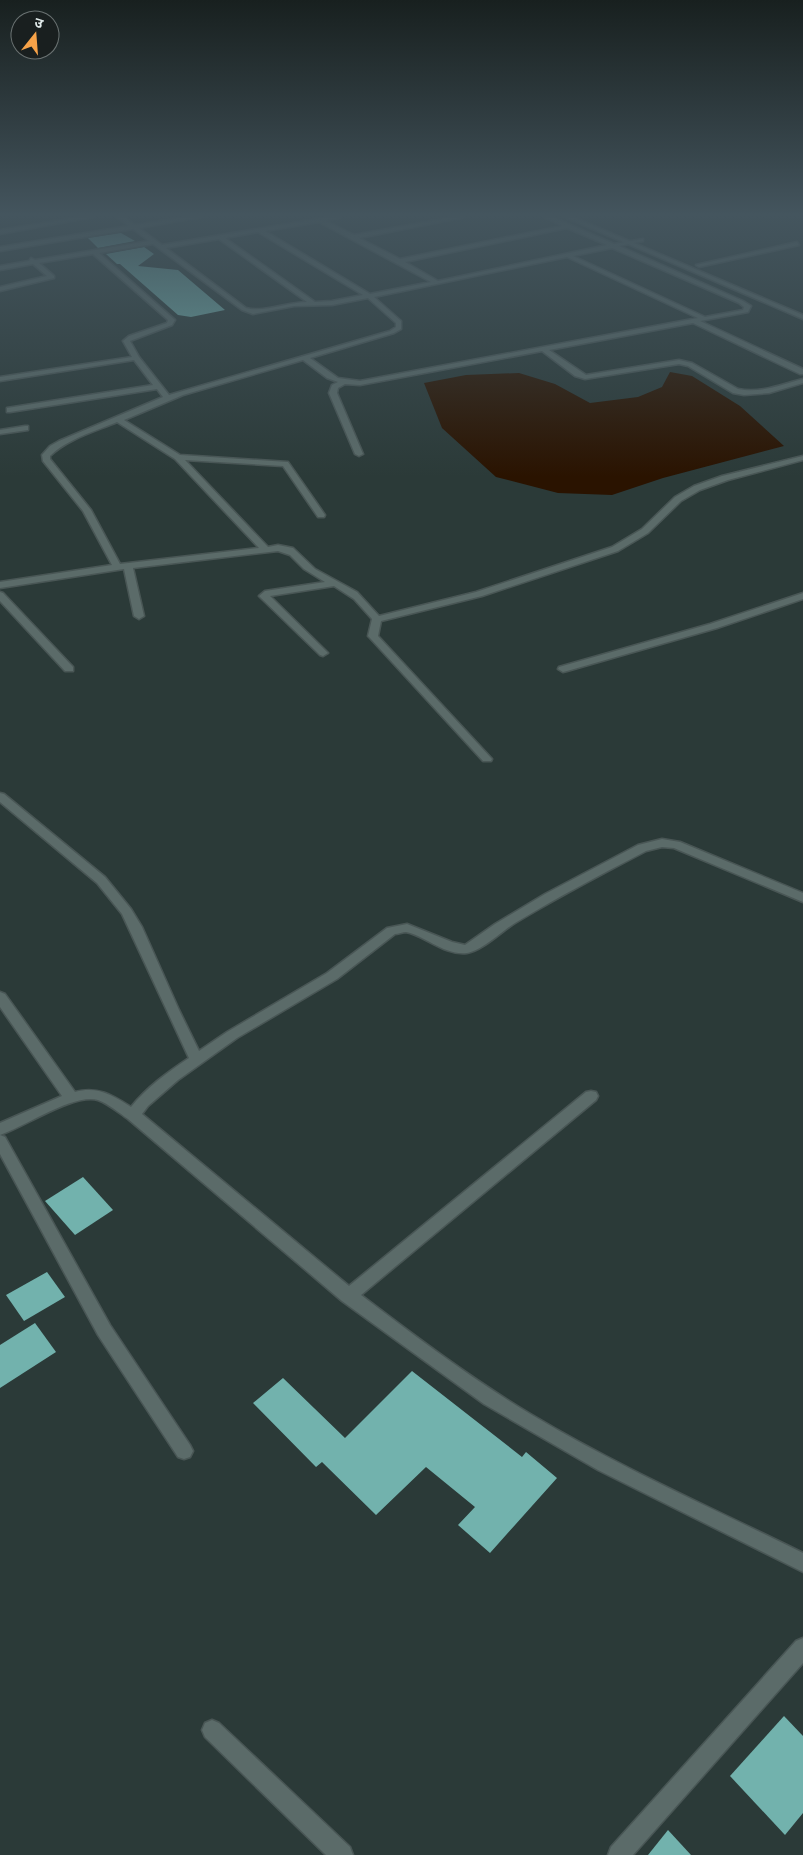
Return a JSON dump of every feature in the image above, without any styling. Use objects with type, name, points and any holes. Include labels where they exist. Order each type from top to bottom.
[{"type":"street","points":[[153,304],[172,320],[170,324],[128,339],[126,344],[167,397]]},
{"type":"street","points":[[237,304],[247,311],[256,311],[302,304]]},
{"type":"street","points":[[117,567],[87,510],[46,459],[46,455],[62,443],[119,420],[167,397],[392,332],[399,328],[399,322],[378,304]]},
{"type":"street","points":[[672,304],[703,318]]},
{"type":"street","points":[[304,357],[335,380],[342,383],[360,383],[746,311],[748,306],[743,304]]},
{"type":"street","points":[[772,304],[803,317]]},
{"type":"street","points":[[692,320],[803,372]]},
{"type":"street","points":[[542,348],[585,377],[679,362],[690,364],[744,394],[757,394],[803,381]]},
{"type":"street","points":[[0,379],[136,358]]},
{"type":"street","points":[[342,383],[335,387],[333,393],[359,454]]},
{"type":"street","points":[[10,410],[159,386]]},
{"type":"street","points":[[119,420],[178,458],[265,549]]},
{"type":"street","points":[[0,432],[25,428]]},
{"type":"street","points":[[178,458],[285,464],[321,514]]},
{"type":"street","points":[[377,619],[479,594],[615,549],[645,531],[678,500],[697,488],[725,478],[803,458]]},
{"type":"street","points":[[0,585],[117,567],[265,549],[290,549],[309,569],[353,593],[377,619]]},
{"type":"street","points":[[128,566],[139,616]]},
{"type":"street","points":[[323,653],[264,596],[274,592],[335,583]]},
{"type":"street","points":[[0,595],[69,669]]},
{"type":"street","points":[[563,670],[686,634],[803,596]]},
{"type":"street","points":[[377,619],[373,636],[487,759]]},
{"type":"street","points":[[0,796],[101,880],[127,912],[136,927],[172,1010],[197,1060]]},
{"type":"street","points":[[133,1115],[158,1088],[232,1035],[332,976],[391,931],[407,928],[449,946],[466,949],[587,875],[652,844],[676,845],[803,898]]},
{"type":"street","points":[[0,996],[71,1097]]},
{"type":"street","points":[[0,1129],[71,1097],[84,1094],[99,1095],[133,1115],[348,1296],[489,1397],[557,1440],[803,1563]]},
{"type":"street","points":[[348,1296],[591,1096]]},
{"type":"street","points":[[0,1141],[104,1330],[184,1451]]},
{"type":"street","points":[[619,1855],[803,1648]]},
{"type":"street","points":[[212,1730],[342,1855]]},
{"type":"shaded area","points":[[670,372],[692,376],[740,406],[784,446],[663,478],[612,495],[558,493],[496,477],[442,428],[424,383],[466,375],[519,373],[555,384],[590,403],[638,397],[662,387]]},
{"type":"building","points":[[165,304],[217,304],[225,310],[191,317],[178,315]]},
{"type":"building","points":[[83,1177],[113,1210],[75,1235],[45,1201]]},
{"type":"building","points":[[47,1272],[65,1297],[24,1321],[6,1295]]},
{"type":"building","points":[[35,1323],[56,1352],[0,1388],[0,1345]]},
{"type":"building","points":[[412,1371],[522,1457],[526,1452],[557,1478],[490,1553],[458,1525],[475,1507],[426,1467],[376,1515],[322,1462],[316,1467],[253,1403],[283,1378],[345,1438]]},
{"type":"building","points":[[784,1716],[803,1736],[803,1813],[785,1835],[730,1776]]},
{"type":"building","points":[[668,1830],[691,1855],[648,1855]]}]
